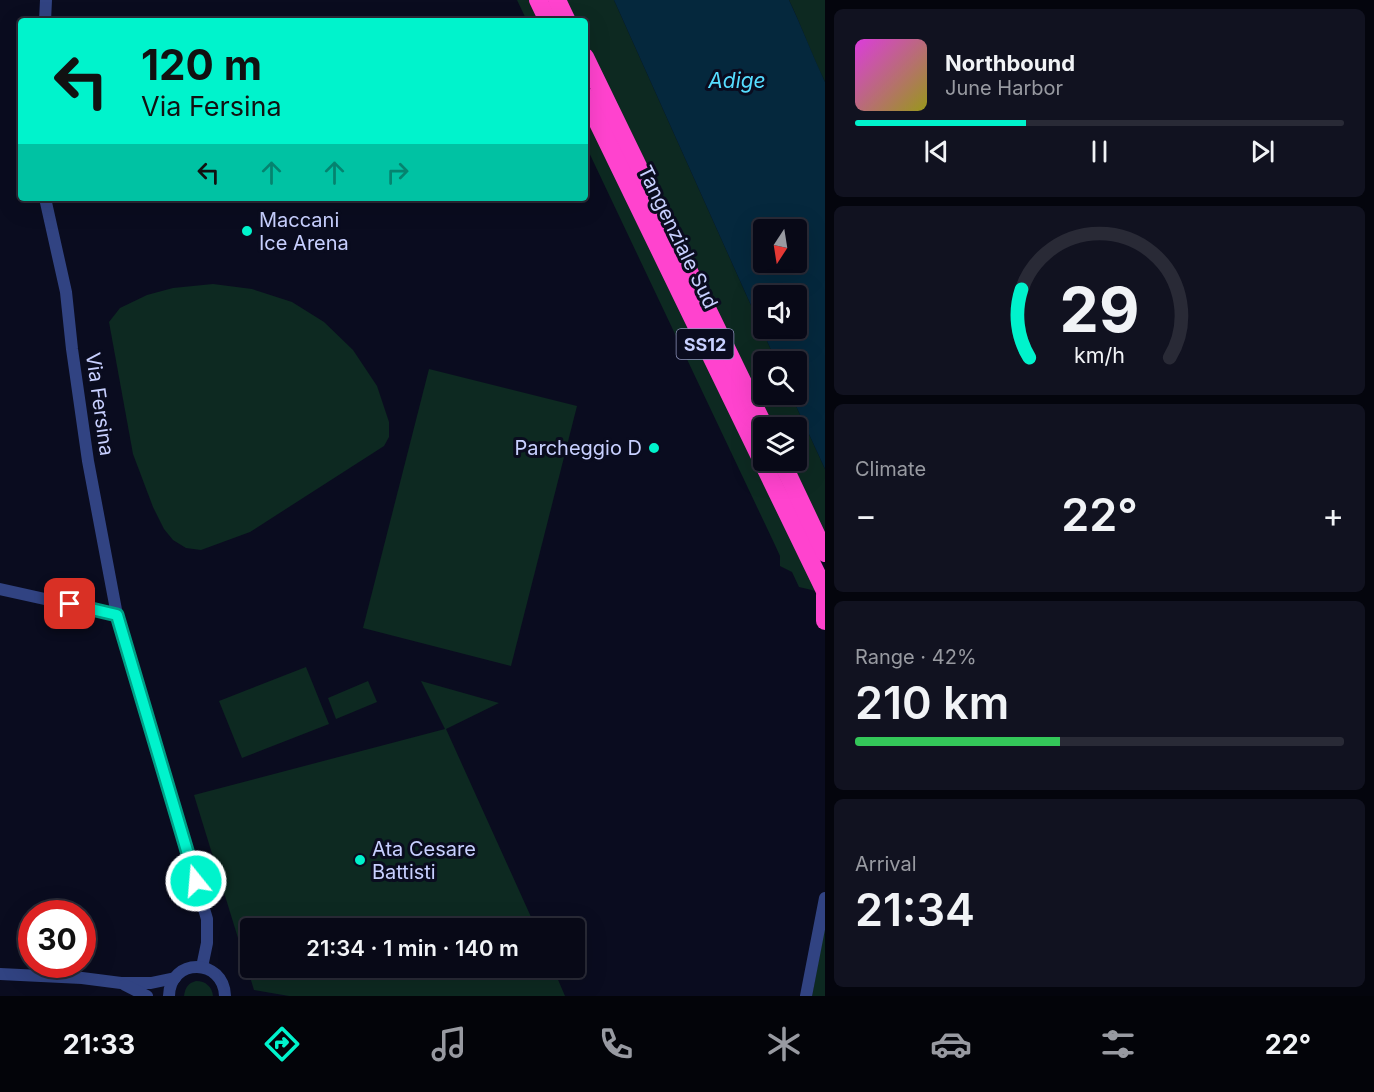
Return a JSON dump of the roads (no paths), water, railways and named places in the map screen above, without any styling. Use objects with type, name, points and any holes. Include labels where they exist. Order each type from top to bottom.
[{"type":"highway","points":[[538,0],[547,18]]},
{"type":"highway","points":[[557,0],[566,18]]},
{"type":"highway","name":"Tangenziale Sud","points":[[588,63],[760,417]]},
{"type":"highway","name":"Tangenziale Sud","points":[[588,102],[825,593]]},
{"type":"highway","points":[[786,471],[825,553]]},
{"type":"highway","points":[[825,593],[825,621]]},
{"type":"street","points":[[45,18],[46,0]]},
{"type":"street","name":"Via Fersina","points":[[46,201],[66,292],[88,461],[117,615],[207,920],[207,943],[202,967]]},
{"type":"street","points":[[0,588],[117,615]]},
{"type":"street","points":[[806,996],[825,898]]},
{"type":"street","points":[[169,996],[175,978],[187,968],[194,966],[211,970],[218,976],[223,984],[225,995]]},
{"type":"street","points":[[0,974],[82,978],[121,983],[151,983],[175,978]]},
{"type":"street","points":[[121,983],[147,996]]},
{"type":"water","name":"Adige","points":[[614,0],[789,0],[794,10],[825,82],[825,469],[807,430],[807,417],[801,417],[796,405],[807,405],[807,351],[772,351],[766,339],[807,339],[807,285],[753,285],[753,310]]},
{"type":"place","name":"Maccani Ice Arena","points":[[247,231]]},
{"type":"place","name":"Parcheggio D","points":[[654,448]]},
{"type":"place","name":"Ata Cesare Battisti","points":[[360,860]]}]
